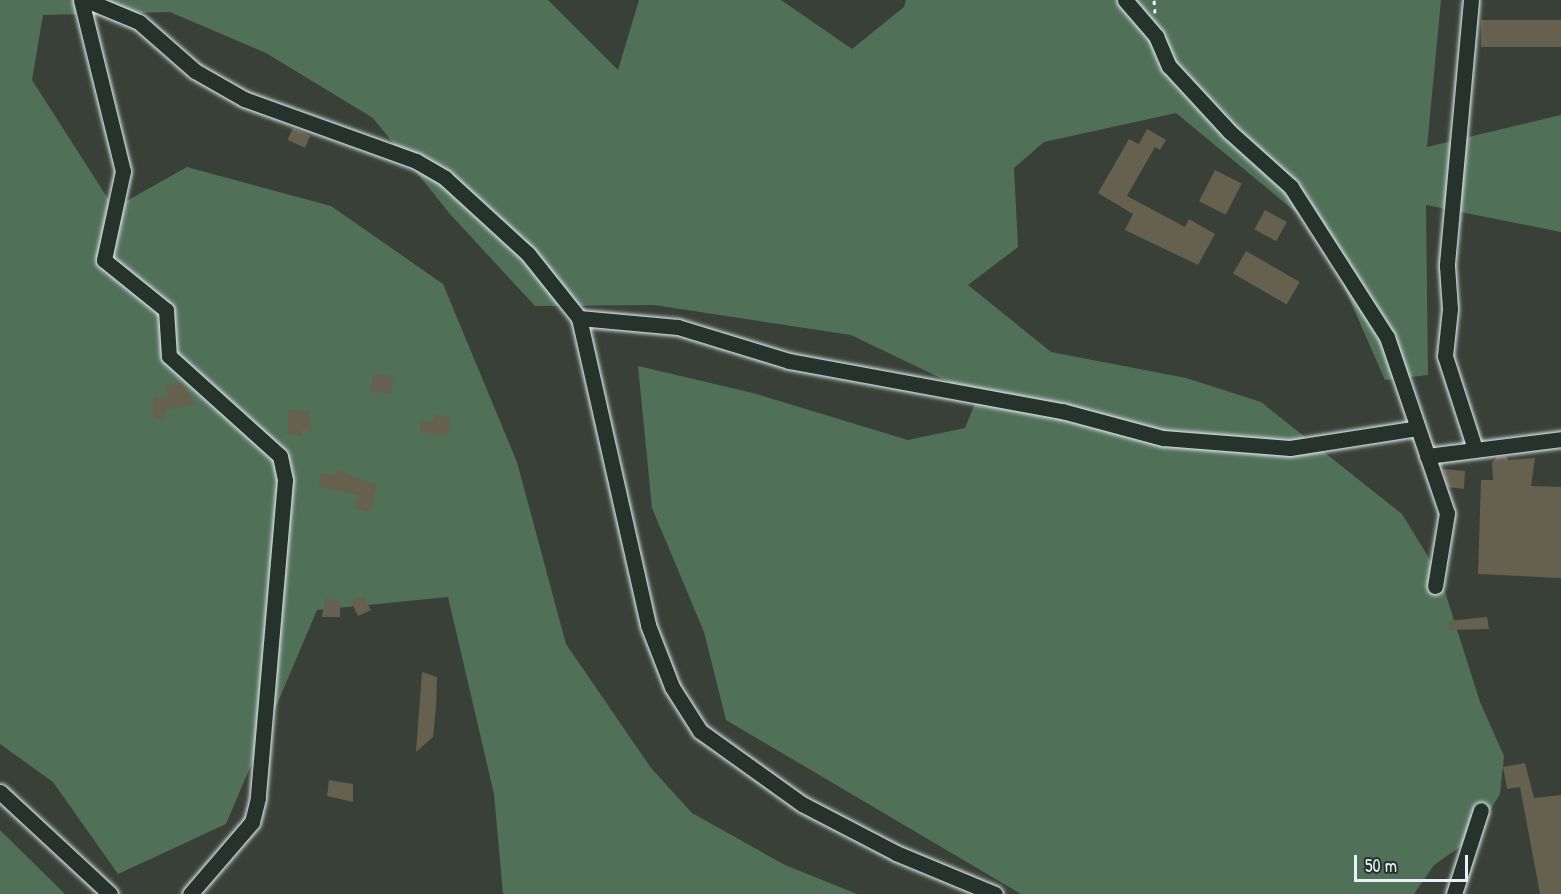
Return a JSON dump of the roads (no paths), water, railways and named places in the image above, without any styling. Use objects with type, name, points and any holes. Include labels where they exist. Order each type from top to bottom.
[{"type":"street","points":[[81,0],[123,171],[105,260],[166,310],[169,356],[280,456],[285,480],[258,798],[252,822],[190,894]]},
{"type":"street","points":[[86,0],[140,22],[195,71],[244,99],[416,161],[445,178],[528,254],[579,318],[648,625],[672,687],[700,731],[802,804],[896,853],[995,894]]},
{"type":"street","points":[[1125,0],[1156,36],[1169,66],[1230,132],[1291,187],[1387,336],[1447,513],[1435,586]]},
{"type":"street","points":[[1471,0],[1447,266],[1450,309],[1445,356],[1475,449]]},
{"type":"street","points":[[579,318],[678,327],[789,361],[1062,411],[1163,438],[1290,448],[1417,428]]},
{"type":"street","points":[[1427,456],[1561,439]]},
{"type":"street","points":[[2,794],[110,894]]},
{"type":"street","points":[[1454,894],[1480,810]]}]
